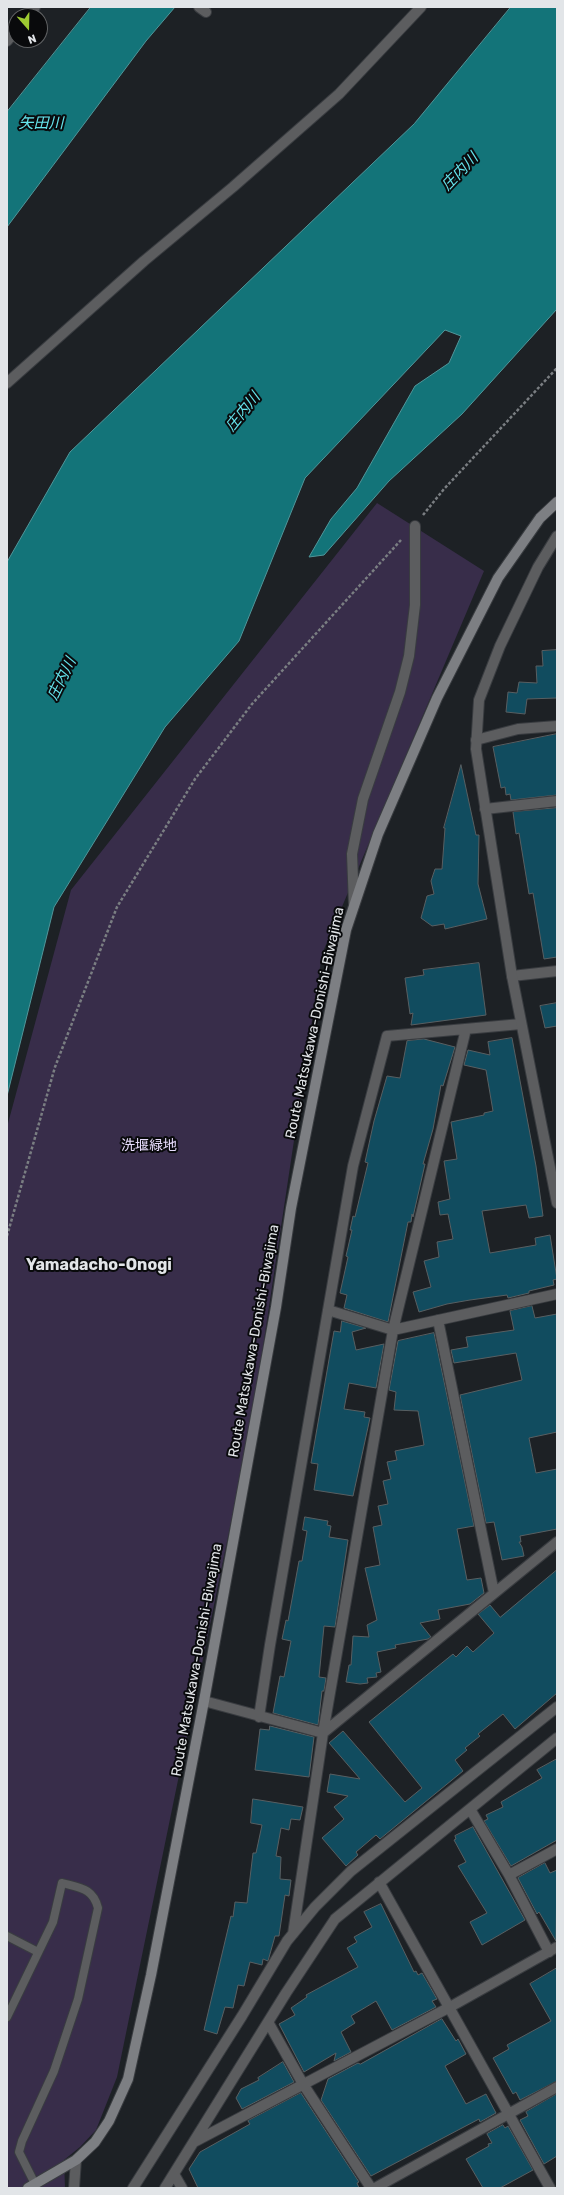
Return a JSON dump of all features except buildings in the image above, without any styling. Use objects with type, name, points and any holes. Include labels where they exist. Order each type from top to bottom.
[{"type":"main road","name":"Route Matsukawa-Donishi-Biwajima","points":[[32,2186],[76,2160],[95,2142],[109,2121],[128,2078],[151,1975],[204,1701],[276,1307],[291,1208],[344,937],[378,834],[437,698],[498,578],[540,518],[557,502]]},
{"type":"street","points":[[7,383],[144,261],[233,186],[338,94],[421,7]]},
{"type":"street","points":[[354,907],[352,854],[363,799],[400,692],[409,656],[415,605],[414,526]]},
{"type":"street","points":[[557,536],[538,567],[500,646],[479,700],[476,740],[485,809],[512,976],[557,1203]]},
{"type":"street","points":[[476,740],[518,729],[557,726]]},
{"type":"street","points":[[485,809],[557,801]]},
{"type":"street","points":[[512,976],[557,971]]},
{"type":"street","points":[[259,1717],[352,1166],[387,1036],[521,1024]]},
{"type":"street","points":[[293,1934],[323,1733],[393,1330],[466,1029]]},
{"type":"street","points":[[328,1310],[393,1330],[557,1294]]},
{"type":"street","points":[[438,1320],[494,1593]]},
{"type":"street","points":[[323,1733],[557,1542]]},
{"type":"street","points":[[204,1701],[323,1733]]},
{"type":"street","points":[[133,2188],[293,1934],[315,1907],[351,1871],[557,1707]]},
{"type":"street","points":[[165,2188],[268,2022],[335,1919],[557,1738]]},
{"type":"street","points":[[194,2142],[450,2006],[553,1949],[470,1809]]},
{"type":"street","points":[[509,1875],[557,1849]]},
{"type":"street","points":[[379,1882],[450,2006],[550,2188]]},
{"type":"street","points":[[268,2022],[303,2084],[371,2188]]},
{"type":"street","points":[[375,2188],[557,2087]]},
{"type":"street","points":[[74,2188],[76,2160]]},
{"type":"street","points":[[174,2174],[182,2188]]},
{"type":"lane","points":[[7,2017],[53,1922],[62,1883],[88,1891],[95,1898],[98,1908],[78,1999],[54,2071],[22,2141],[19,2152],[32,2186]]},
{"type":"lane","points":[[7,1936],[38,1952]]},
{"type":"path","points":[[7,1236],[55,1067],[117,907],[195,779],[252,704],[414,526],[444,489],[557,368]]},
{"type":"green space","name":"洗堰緑地","points":[[377,503],[484,571],[322,954],[252,1420],[117,2077],[96,2130],[80,2147],[64,2160],[65,2188],[7,2188],[7,1127],[71,890]]},
{"type":"water","name":"矢田川","points":[[91,7],[175,7],[146,41],[7,227],[7,112]]},
{"type":"water","name":"庄内川","points":[[511,7],[557,7],[557,309],[462,414],[389,481],[324,555],[309,557],[331,519],[357,488],[415,386],[449,363],[461,336],[445,330],[305,478],[239,641],[165,727],[54,907],[7,1096],[7,562],[70,452],[414,124]]},
{"type":"district","name":"Yamadacho-Onogi","points":[[99,1265]]}]
